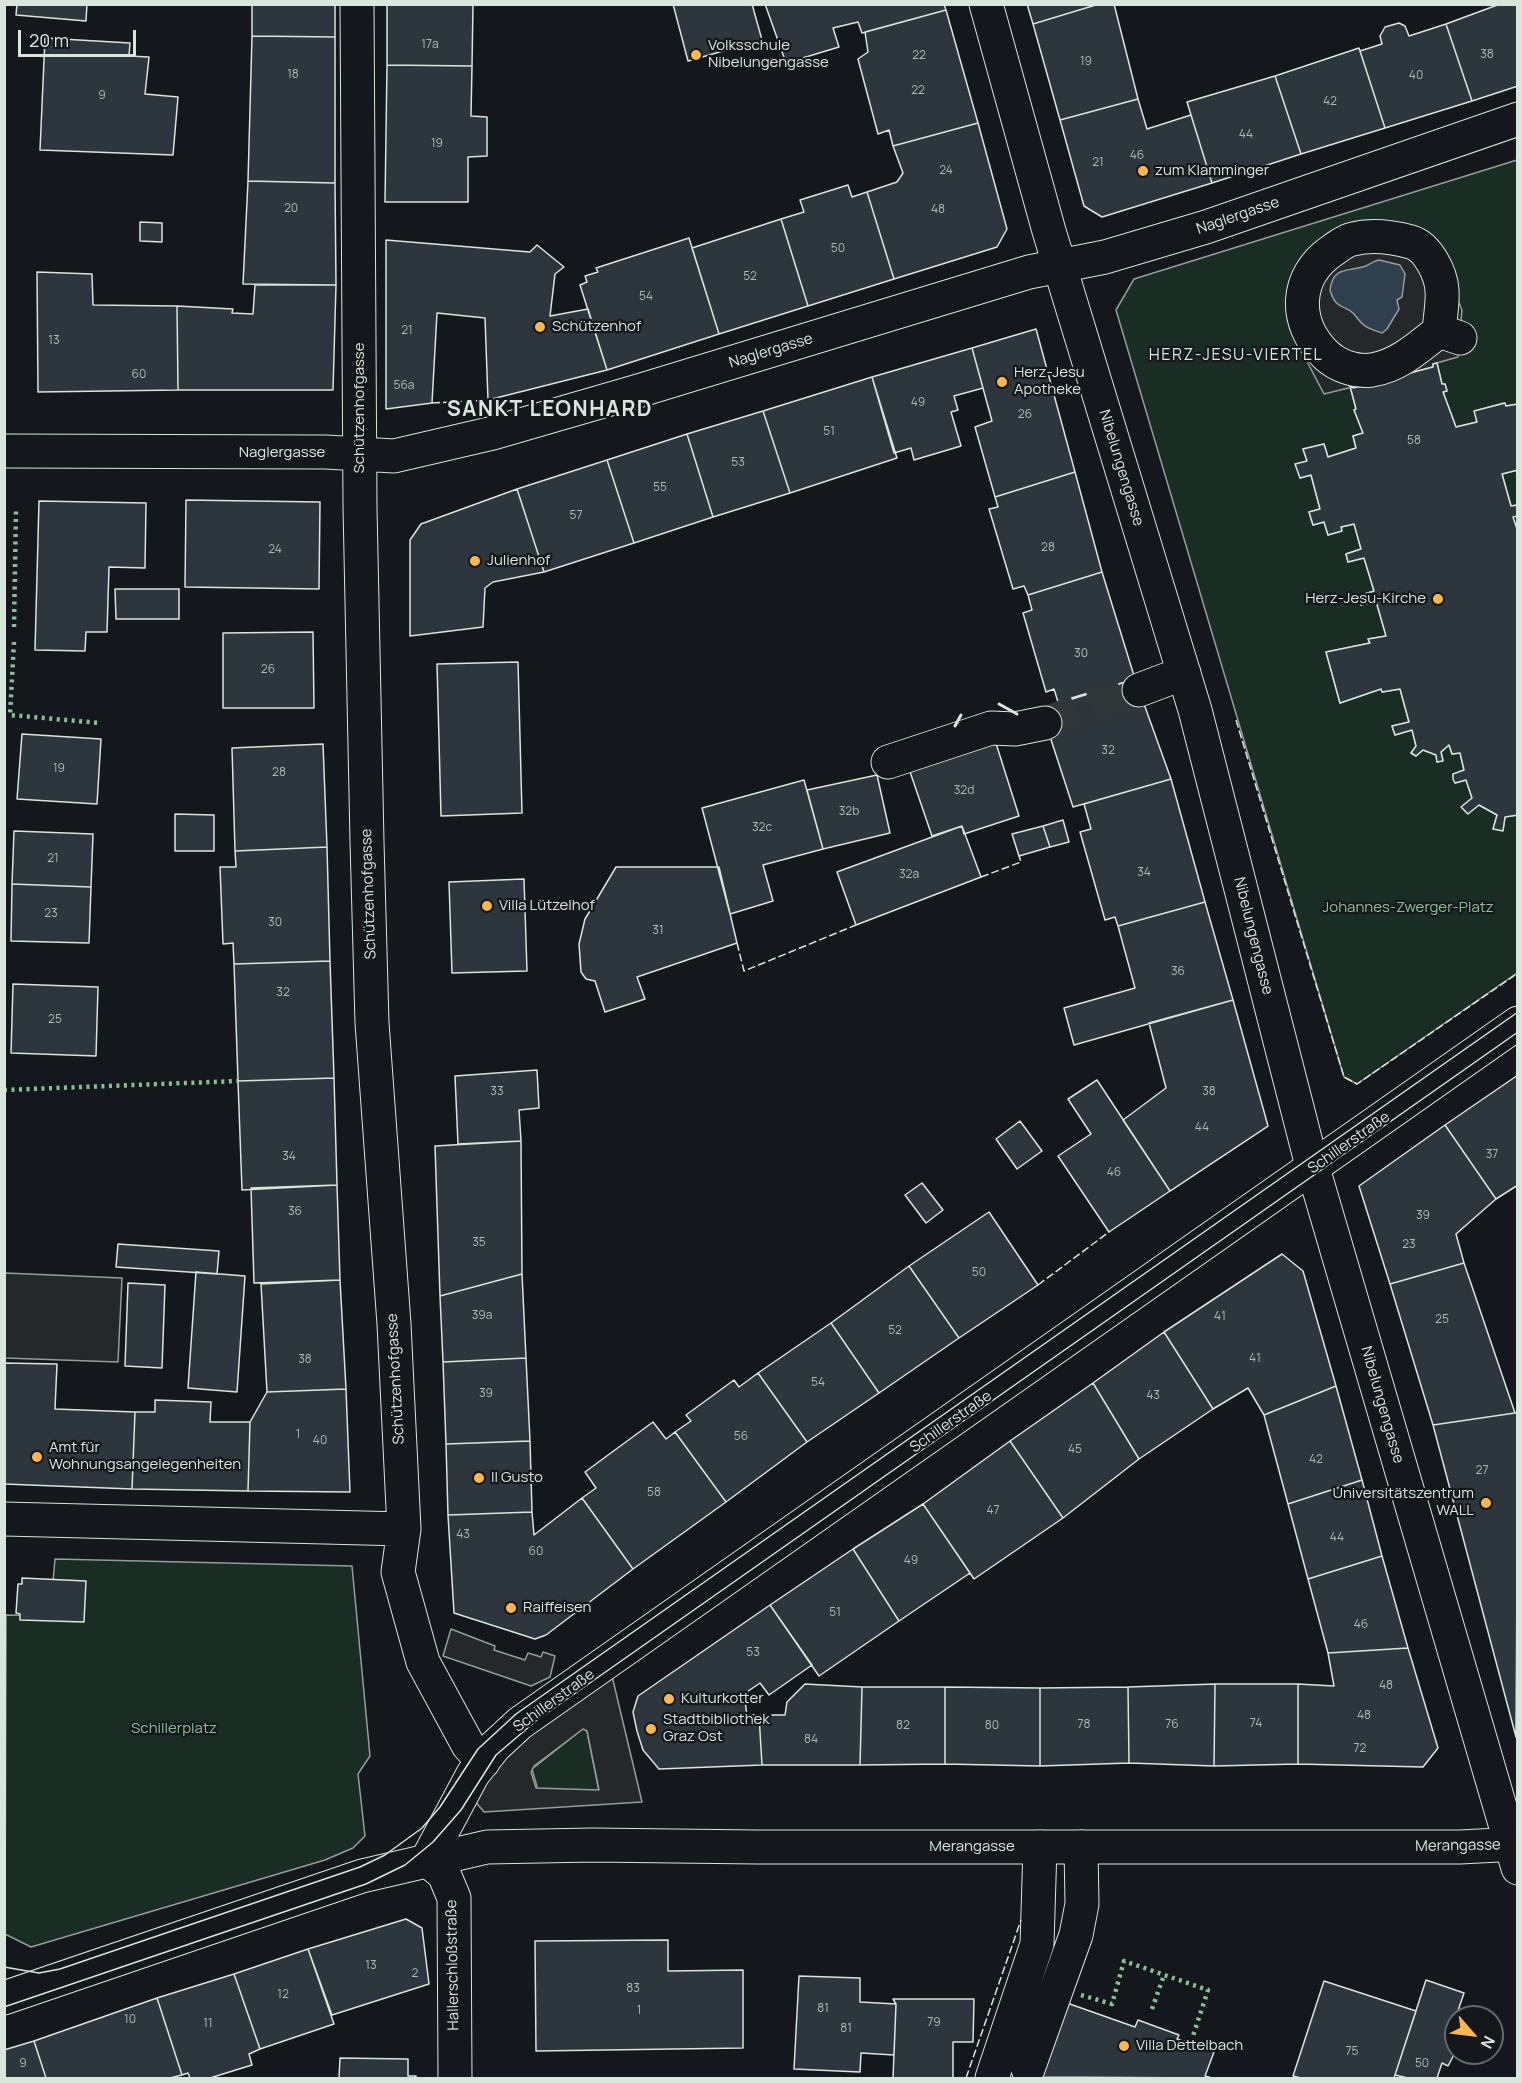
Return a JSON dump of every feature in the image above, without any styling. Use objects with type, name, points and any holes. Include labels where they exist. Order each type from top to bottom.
[{"type":"street","name":"Schützenhofgasse","points":[[357,4],[360,455],[372,1023],[394,1324],[404,1529],[398,1572],[423,1662],[468,1745],[483,1762]]},
{"type":"street","name":"Nibelungengasse","points":[[986,4],[1060,266],[1184,673],[1313,1168],[1515,1852]]},
{"type":"street","name":"Naglergasse","points":[[4,451],[326,452],[394,456],[493,433],[1029,272],[1105,257],[1206,227],[1518,119]]},
{"type":"street","points":[[1349,234],[1419,240],[1433,262],[1442,289],[1449,335],[1394,370],[1344,368],[1315,358],[1312,341],[1301,310],[1300,274],[1349,234]]},
{"type":"street","points":[[1139,690],[1184,673]]},
{"type":"street","points":[[888,762],[991,728],[1015,729],[1045,723]]},
{"type":"street","name":"Schillerstraße","points":[[428,1860],[465,1786],[494,1747],[536,1712],[1518,1023]]},
{"type":"street","points":[[4,1519],[404,1529]]},
{"type":"street","name":"Merangasse","points":[[428,1860],[487,1847],[537,1845],[1082,1847],[1515,1852]]},
{"type":"street","points":[[992,2079],[1037,1944],[1040,1847]]},
{"type":"street","points":[[1028,2069],[1076,1935],[1083,1904],[1082,1847]]},
{"type":"street","points":[[4,1998],[362,1876],[428,1860]]},
{"type":"street","name":"Hallerschloßstraße","points":[[428,1860],[444,1874],[454,1898],[454,2079]]},
{"type":"green space","name":"Johannes-Zwerger-Platz","points":[[1517,160],[1517,404],[1506,406],[1504,403],[1475,411],[1477,422],[1456,427],[1443,392],[1447,391],[1445,384],[1442,384],[1437,363],[1433,364],[1433,367],[1350,386],[1356,409],[1354,410],[1363,433],[1353,436],[1356,448],[1328,457],[1324,444],[1303,449],[1307,461],[1300,478],[1311,475],[1320,509],[1309,512],[1313,525],[1324,522],[1328,535],[1341,531],[1341,527],[1354,524],[1361,549],[1346,554],[1348,562],[1364,558],[1374,591],[1358,597],[1361,605],[1376,601],[1386,636],[1368,639],[1370,643],[1326,652],[1340,703],[1381,689],[1383,692],[1400,689],[1409,722],[1392,726],[1395,735],[1412,730],[1416,746],[1411,753],[1416,756],[1423,750],[1436,755],[1437,762],[1443,760],[1441,752],[1449,745],[1452,754],[1460,753],[1464,770],[1453,775],[1455,783],[1466,780],[1472,798],[1462,807],[1467,813],[1479,805],[1497,815],[1493,829],[1503,830],[1505,817],[1517,815],[1517,973],[1357,1084],[1344,1077],[1116,310],[1134,279]]},
{"type":"green space","points":[[1517,470],[1517,505],[1511,506],[1502,474]]},
{"type":"green space","name":"Schillerplatz","points":[[55,1559],[352,1566],[370,1756],[358,1774],[365,1836],[353,1848],[325,1860],[31,1947],[5,1934],[6,1615],[50,1616]]},
{"type":"green space","points":[[584,1728],[587,1731],[599,1791],[538,1790],[532,1769]]},
{"type":"shaded area","points":[[1314,247],[1438,252],[1462,310],[1458,357],[1433,364],[1433,367],[1324,394],[1290,329],[1287,295],[1293,271]]},
{"type":"shaded area","points":[[5,1273],[122,1278],[118,1362],[5,1358]]},
{"type":"shaded area","points":[[451,1629],[495,1646],[494,1650],[525,1660],[528,1653],[541,1657],[543,1652],[555,1656],[550,1677],[531,1686],[443,1656]]},
{"type":"shaded area","points":[[612,1676],[642,1802],[484,1812],[474,1800],[500,1764],[537,1729]],"holes":[[[583,1729],[587,1731],[599,1790],[536,1788],[531,1772],[534,1766]]]},
{"type":"water","points":[[1379,260],[1400,265],[1405,274],[1402,297],[1397,300],[1399,309],[1382,333],[1365,326],[1351,311],[1338,304],[1330,290],[1338,273]]},
{"type":"building","points":[[17,4],[87,4],[86,21],[16,15]]},
{"type":"building","points":[[252,4],[335,4],[335,37],[252,36]]},
{"type":"building","points":[[387,4],[473,4],[472,66],[387,65]]},
{"type":"building","points":[[673,4],[752,4],[762,40],[688,61]]},
{"type":"building","points":[[765,4],[944,4],[946,10],[862,33],[858,22],[833,28],[839,47],[786,63]]},
{"type":"building","points":[[1027,4],[1099,4],[1033,24]]},
{"type":"building","points":[[1099,4],[1114,4],[1138,99],[1060,120],[1033,24]]},
{"type":"building","points":[[1500,4],[1518,4],[1518,86],[1472,101],[1446,24]]},
{"type":"building","points":[[946,10],[978,123],[893,146],[889,130],[878,134],[858,59],[868,52],[865,32]]},
{"type":"building","points":[[1399,23],[1405,26],[1409,36],[1446,24],[1472,101],[1385,128],[1360,51],[1382,44],[1380,36],[1385,27]]},
{"type":"building","points":[[252,36],[335,37],[335,183],[248,181]]},
{"type":"building","points":[[45,38],[130,43],[129,56],[149,57],[145,94],[178,97],[173,155],[40,150]]},
{"type":"building","points":[[1359,48],[1385,128],[1301,154],[1275,76]]},
{"type":"building","points":[[387,65],[472,66],[471,116],[487,117],[487,156],[468,157],[468,202],[385,202]]},
{"type":"building","points":[[1275,76],[1301,154],[1212,183],[1187,102]]},
{"type":"building","points":[[1138,99],[1147,129],[1191,115],[1212,183],[1102,217],[1084,206],[1060,120]]},
{"type":"building","points":[[978,123],[1007,229],[997,247],[894,279],[867,192],[897,182],[903,173],[893,146]]},
{"type":"building","points":[[248,181],[335,183],[336,285],[243,284]]},
{"type":"building","points":[[848,185],[852,197],[867,192],[894,279],[808,306],[781,219],[804,212],[800,200]]},
{"type":"building","points":[[781,219],[808,306],[719,334],[692,248]]},
{"type":"building","points":[[140,222],[162,223],[162,242],[140,241]]},
{"type":"building","points":[[689,238],[719,334],[607,370],[580,285],[587,282],[585,276],[598,272],[596,268]]},
{"type":"building","name":"Schützenhof","points":[[386,240],[530,252],[537,245],[564,267],[555,274],[550,316],[588,309],[607,370],[488,400],[485,318],[437,313],[432,403],[386,409]]},
{"type":"building","points":[[37,272],[92,274],[93,305],[177,306],[178,390],[38,392]]},
{"type":"building","points":[[255,285],[336,285],[333,390],[178,390],[177,306],[233,309],[232,313],[253,314]]},
{"type":"building","points":[[1036,329],[1075,472],[995,497],[975,427],[992,421],[972,348]]},
{"type":"building","points":[[972,348],[983,388],[954,396],[958,410],[951,412],[961,446],[914,460],[911,448],[894,453],[872,377]]},
{"type":"building","name":"Herz-Jesu-Kirche","points":[[1437,363],[1442,384],[1445,384],[1447,391],[1443,392],[1456,427],[1477,422],[1474,411],[1505,403],[1506,406],[1518,404],[1518,470],[1502,474],[1511,506],[1518,505],[1518,516],[1513,517],[1518,532],[1518,815],[1505,817],[1503,831],[1493,829],[1497,815],[1479,805],[1468,814],[1461,807],[1472,798],[1466,780],[1455,783],[1453,779],[1453,774],[1464,770],[1460,753],[1452,754],[1449,745],[1441,752],[1443,761],[1437,762],[1436,755],[1423,750],[1416,756],[1411,753],[1416,746],[1412,730],[1395,735],[1392,726],[1409,722],[1400,689],[1382,692],[1381,689],[1340,703],[1326,652],[1370,643],[1368,639],[1386,636],[1376,601],[1361,605],[1358,596],[1374,591],[1364,558],[1348,562],[1346,554],[1361,549],[1354,524],[1341,527],[1342,531],[1328,535],[1324,522],[1313,525],[1309,512],[1320,509],[1311,475],[1300,478],[1295,464],[1307,461],[1303,449],[1324,444],[1328,457],[1356,448],[1353,436],[1363,433],[1354,410],[1356,409],[1350,386],[1353,388],[1433,367],[1433,364]]},
{"type":"building","points":[[872,377],[897,458],[790,493],[763,411]]},
{"type":"building","points":[[763,411],[790,493],[713,517],[687,434]]},
{"type":"building","points":[[687,434],[713,517],[634,543],[607,460]]},
{"type":"building","points":[[607,460],[634,543],[544,572],[517,489]]},
{"type":"building","points":[[1075,472],[1102,572],[1028,595],[1024,586],[1013,589],[989,509],[998,507],[995,497]]},
{"type":"building","name":"Julienhof","points":[[517,489],[544,572],[493,582],[485,588],[483,627],[410,636],[410,540],[421,524]]},
{"type":"building","points":[[186,500],[320,502],[319,589],[185,587]]},
{"type":"building","points":[[39,501],[146,503],[145,568],[109,567],[107,632],[86,632],[85,651],[35,650]]},
{"type":"building","points":[[1102,572],[1135,679],[1058,702],[1054,689],[1046,692],[1023,613],[1032,610],[1028,595]]},
{"type":"building","points":[[115,589],[179,589],[179,619],[116,619]]},
{"type":"building","points":[[313,632],[314,708],[223,708],[223,633]]},
{"type":"building","points":[[518,662],[522,813],[441,816],[437,664]]},
{"type":"building","points":[[1135,679],[1171,779],[1073,807],[1041,709]]},
{"type":"building","points":[[22,734],[101,739],[97,804],[17,799]]},
{"type":"building","points":[[994,737],[1019,816],[964,834],[962,826],[932,836],[908,766]]},
{"type":"building","points":[[323,744],[327,847],[235,851],[232,748]]},
{"type":"building","points":[[877,775],[890,833],[823,849],[807,790]]},
{"type":"building","points":[[1171,779],[1205,902],[1118,926],[1115,917],[1105,920],[1080,832],[1091,829],[1084,804]]},
{"type":"building","points":[[804,780],[823,849],[763,865],[773,901],[730,914],[702,808]]},
{"type":"building","points":[[175,814],[214,815],[214,851],[175,851]]},
{"type":"building","points":[[1063,820],[1069,842],[1050,847],[1043,826]]},
{"type":"building","points":[[962,826],[981,877],[856,925],[837,872]]},
{"type":"building","points":[[1043,826],[1050,847],[1019,856],[1012,834]]},
{"type":"building","points":[[14,831],[93,834],[91,887],[12,884]]},
{"type":"building","points":[[327,847],[330,961],[234,964],[233,943],[223,944],[220,867],[236,867],[235,851]]},
{"type":"building","points":[[616,867],[719,867],[737,943],[637,977],[645,999],[605,1012],[595,981],[586,979],[581,972],[579,944],[585,919]]},
{"type":"building","name":"Villa Lützelhof","points":[[524,879],[527,971],[452,973],[449,882]]},
{"type":"building","points":[[12,884],[91,887],[89,943],[11,941]]},
{"type":"building","points":[[1205,902],[1233,1000],[1074,1045],[1064,1008],[1135,988],[1118,926]]},
{"type":"building","points":[[330,961],[334,1078],[238,1081],[234,964]]},
{"type":"building","points":[[13,984],[98,987],[96,1056],[11,1053]]},
{"type":"building","points":[[1233,1000],[1268,1126],[1170,1191],[1123,1120],[1166,1088],[1149,1023]]},
{"type":"building","points":[[537,1070],[539,1108],[519,1110],[521,1141],[458,1144],[455,1076]]},
{"type":"building","points":[[1518,1075],[1518,1185],[1496,1199],[1445,1125]]},
{"type":"building","points":[[334,1078],[337,1185],[242,1190],[238,1081]]},
{"type":"building","points":[[1097,1080],[1170,1191],[1109,1232],[1058,1156],[1091,1134],[1068,1099]]},
{"type":"building","points":[[1020,1121],[1042,1151],[1017,1169],[996,1139]]},
{"type":"building","points":[[1445,1125],[1496,1199],[1456,1234],[1464,1263],[1390,1284],[1359,1186]]},
{"type":"building","points":[[521,1141],[522,1274],[440,1296],[435,1146]]},
{"type":"building","points":[[922,1183],[943,1210],[926,1223],[905,1195]]},
{"type":"building","points":[[337,1185],[340,1280],[254,1283],[251,1188]]},
{"type":"building","points":[[989,1212],[1038,1285],[959,1338],[909,1266]]},
{"type":"building","points":[[118,1244],[219,1251],[217,1274],[116,1267]]},
{"type":"building","points":[[1282,1254],[1303,1271],[1336,1386],[1264,1415],[1248,1388],[1213,1409],[1164,1332]]},
{"type":"building","points":[[1464,1263],[1515,1413],[1433,1425],[1390,1284]]},
{"type":"building","points":[[909,1266],[959,1338],[879,1393],[831,1323]]},
{"type":"building","points":[[196,1272],[245,1276],[237,1392],[188,1388]]},
{"type":"building","points":[[522,1274],[526,1358],[443,1362],[440,1296]]},
{"type":"building","points":[[340,1280],[346,1389],[267,1392],[261,1284]]},
{"type":"building","points":[[128,1283],[165,1285],[162,1368],[125,1366]]},
{"type":"building","points":[[831,1323],[879,1393],[807,1442],[758,1373]]},
{"type":"building","points":[[1164,1332],[1213,1409],[1139,1459],[1093,1383]]},
{"type":"building","points":[[526,1358],[530,1441],[446,1444],[443,1362]]},
{"type":"building","points":[[4,1363],[57,1364],[55,1409],[135,1412],[132,1489],[4,1484]]},
{"type":"building","points":[[758,1373],[807,1442],[726,1502],[675,1432],[691,1421],[686,1415],[734,1380],[739,1387]]},
{"type":"building","points":[[1093,1383],[1139,1459],[1063,1518],[1010,1441]]},
{"type":"building","points":[[1336,1386],[1362,1480],[1288,1504],[1264,1415]]},
{"type":"building","points":[[346,1389],[350,1492],[248,1491],[250,1422],[267,1392]]},
{"type":"building","points":[[155,1400],[211,1402],[210,1422],[250,1422],[248,1491],[132,1489],[135,1412],[155,1412]]},
{"type":"building","name":"Universitätszentrum WALL","points":[[1518,1413],[1516,1737],[1433,1425]]},
{"type":"building","points":[[653,1422],[666,1439],[675,1432],[726,1502],[633,1569],[582,1498],[596,1488],[585,1472]]},
{"type":"building","points":[[530,1441],[532,1512],[448,1515],[446,1444]]},
{"type":"building","points":[[1010,1441],[1063,1518],[974,1579],[923,1504]]},
{"type":"building","points":[[1362,1480],[1382,1556],[1308,1579],[1288,1504]]},
{"type":"building","points":[[582,1498],[633,1569],[546,1635],[535,1639],[454,1613],[448,1515],[532,1512],[534,1535]]},
{"type":"building","points":[[923,1504],[970,1573],[899,1621],[853,1549]]},
{"type":"building","points":[[853,1549],[899,1621],[819,1676],[770,1605]]},
{"type":"building","points":[[1382,1556],[1408,1648],[1328,1653],[1308,1579]]},
{"type":"building","points":[[22,1578],[86,1581],[84,1622],[20,1620],[20,1614],[16,1613],[18,1584],[22,1584]]},
{"type":"building","points":[[770,1605],[812,1665],[769,1695],[760,1683],[744,1694],[747,1715],[759,1715],[762,1765],[659,1769],[643,1750],[637,1731],[633,1712],[638,1696]]},
{"type":"building","points":[[1408,1648],[1438,1748],[1423,1767],[1298,1764],[1298,1684],[1334,1686],[1328,1653]]},
{"type":"building","points":[[805,1684],[862,1687],[860,1765],[762,1765],[759,1715],[785,1715],[787,1702]]},
{"type":"building","points":[[1215,1684],[1214,1766],[1129,1763],[1128,1687]]},
{"type":"building","points":[[1215,1684],[1298,1684],[1298,1764],[1214,1766]]},
{"type":"building","points":[[862,1687],[945,1687],[945,1764],[860,1765]]},
{"type":"building","points":[[945,1687],[1040,1688],[1040,1766],[945,1764]]},
{"type":"building","points":[[1128,1687],[1129,1763],[1040,1766],[1040,1688]]},
{"type":"building","points":[[406,1919],[422,1928],[429,1984],[332,2015],[308,1949]]},
{"type":"building","points":[[668,1940],[668,1971],[743,1970],[743,2048],[536,2051],[535,1941]]},
{"type":"building","points":[[308,1949],[334,2024],[260,2049],[234,1974]]},
{"type":"building","points":[[234,1974],[260,2049],[249,2054],[252,2065],[210,2078],[190,2078],[188,2073],[182,2075],[157,1998]]},
{"type":"building","points":[[799,1976],[860,1978],[860,2002],[896,2004],[894,2055],[861,2053],[860,2072],[794,2069]]},
{"type":"building","points":[[1426,1980],[1464,1993],[1460,2005],[1444,2005],[1444,2064],[1442,2063],[1437,2078],[1408,2078],[1395,2075]]},
{"type":"building","points":[[1324,1981],[1416,2011],[1394,2078],[1301,2078],[1293,2076]]},
{"type":"building","points":[[157,1998],[182,2075],[170,2078],[46,2078],[34,2041]]},
{"type":"building","points":[[893,1999],[974,1999],[973,2042],[953,2042],[953,2078],[893,2078],[896,2004]]},
{"type":"building","name":"Villa Dettelbach","points":[[1067,2003],[1135,2027],[1138,2020],[1179,2035],[1177,2039],[1214,2052],[1205,2076],[1212,2078],[1041,2077]]},
{"type":"building","points":[[34,2041],[46,2078],[4,2078],[4,2050]]},
{"type":"building","points":[[340,2058],[408,2059],[408,2076],[416,2076],[416,2078],[339,2078]]},
{"type":"tunnel","points":[[1045,723],[1139,690]]},
{"type":"tram line","points":[[4,1967],[39,1973],[60,1969],[360,1867],[385,1855],[422,1828],[440,1807],[478,1749],[516,1714],[1518,1012]]},
{"type":"tram line","points":[[4,2007],[366,1884],[405,1865],[433,1842],[461,1810],[496,1755],[537,1720],[1518,1032]]},
{"type":"hedge","points":[[14,627],[16,510]]},
{"type":"hedge","points":[[14,642],[10,715],[100,723]]},
{"type":"hedge","points":[[4,1090],[238,1081]]},
{"type":"hedge","points":[[1081,1995],[1112,2004],[1124,1961],[1208,1990],[1193,2036]]},
{"type":"hedge","points":[[1152,2009],[1164,1975]]},
{"type":"fence","points":[[432,403],[488,400]]},
{"type":"fence","points":[[1236,720],[1344,1077],[1357,1084],[1518,973]]},
{"type":"fence","points":[[981,877],[1021,862],[1019,856]]},
{"type":"fence","points":[[737,943],[744,971],[856,925]]},
{"type":"fence","points":[[1038,1285],[1109,1232]]},
{"type":"fence","points":[[966,2078],[1021,1920]]},
{"type":"wall","points":[[999,704],[1017,714]]},
{"type":"wall","points":[[955,726],[961,715]]},
{"type":"place","name":"Volksschule Nibelungengasse","points":[[696,55]]},
{"type":"place","name":"zum Klamminger","points":[[1143,171]]},
{"type":"place","name":"Schützenhof","points":[[540,327]]},
{"type":"place","name":"Herz-Jesu Apotheke","points":[[1002,382]]},
{"type":"place","name":"Julienhof","points":[[475,561]]},
{"type":"place","name":"Herz-Jesu-Kirche","points":[[1438,599]]},
{"type":"place","name":"Villa Lützelhof","points":[[487,906]]},
{"type":"place","name":"Amt für Wohnungsangelegenheiten","points":[[37,1457]]},
{"type":"place","name":"Il Gusto","points":[[479,1478]]},
{"type":"place","name":"Universitätszentrum WALL","points":[[1486,1503]]},
{"type":"place","name":"Raiffeisen","points":[[511,1608]]},
{"type":"place","name":"Kulturkotter","points":[[669,1699]]},
{"type":"place","name":"Stadtbibliothek Graz Ost","points":[[651,1729]]},
{"type":"place","name":"Villa Dettelbach","points":[[1124,2046]]},
{"type":"district","name":"HERZ-JESU-VIERTEL","points":[[1236,356]]},
{"type":"district","name":"SANKT LEONHARD","points":[[550,410]]}]
